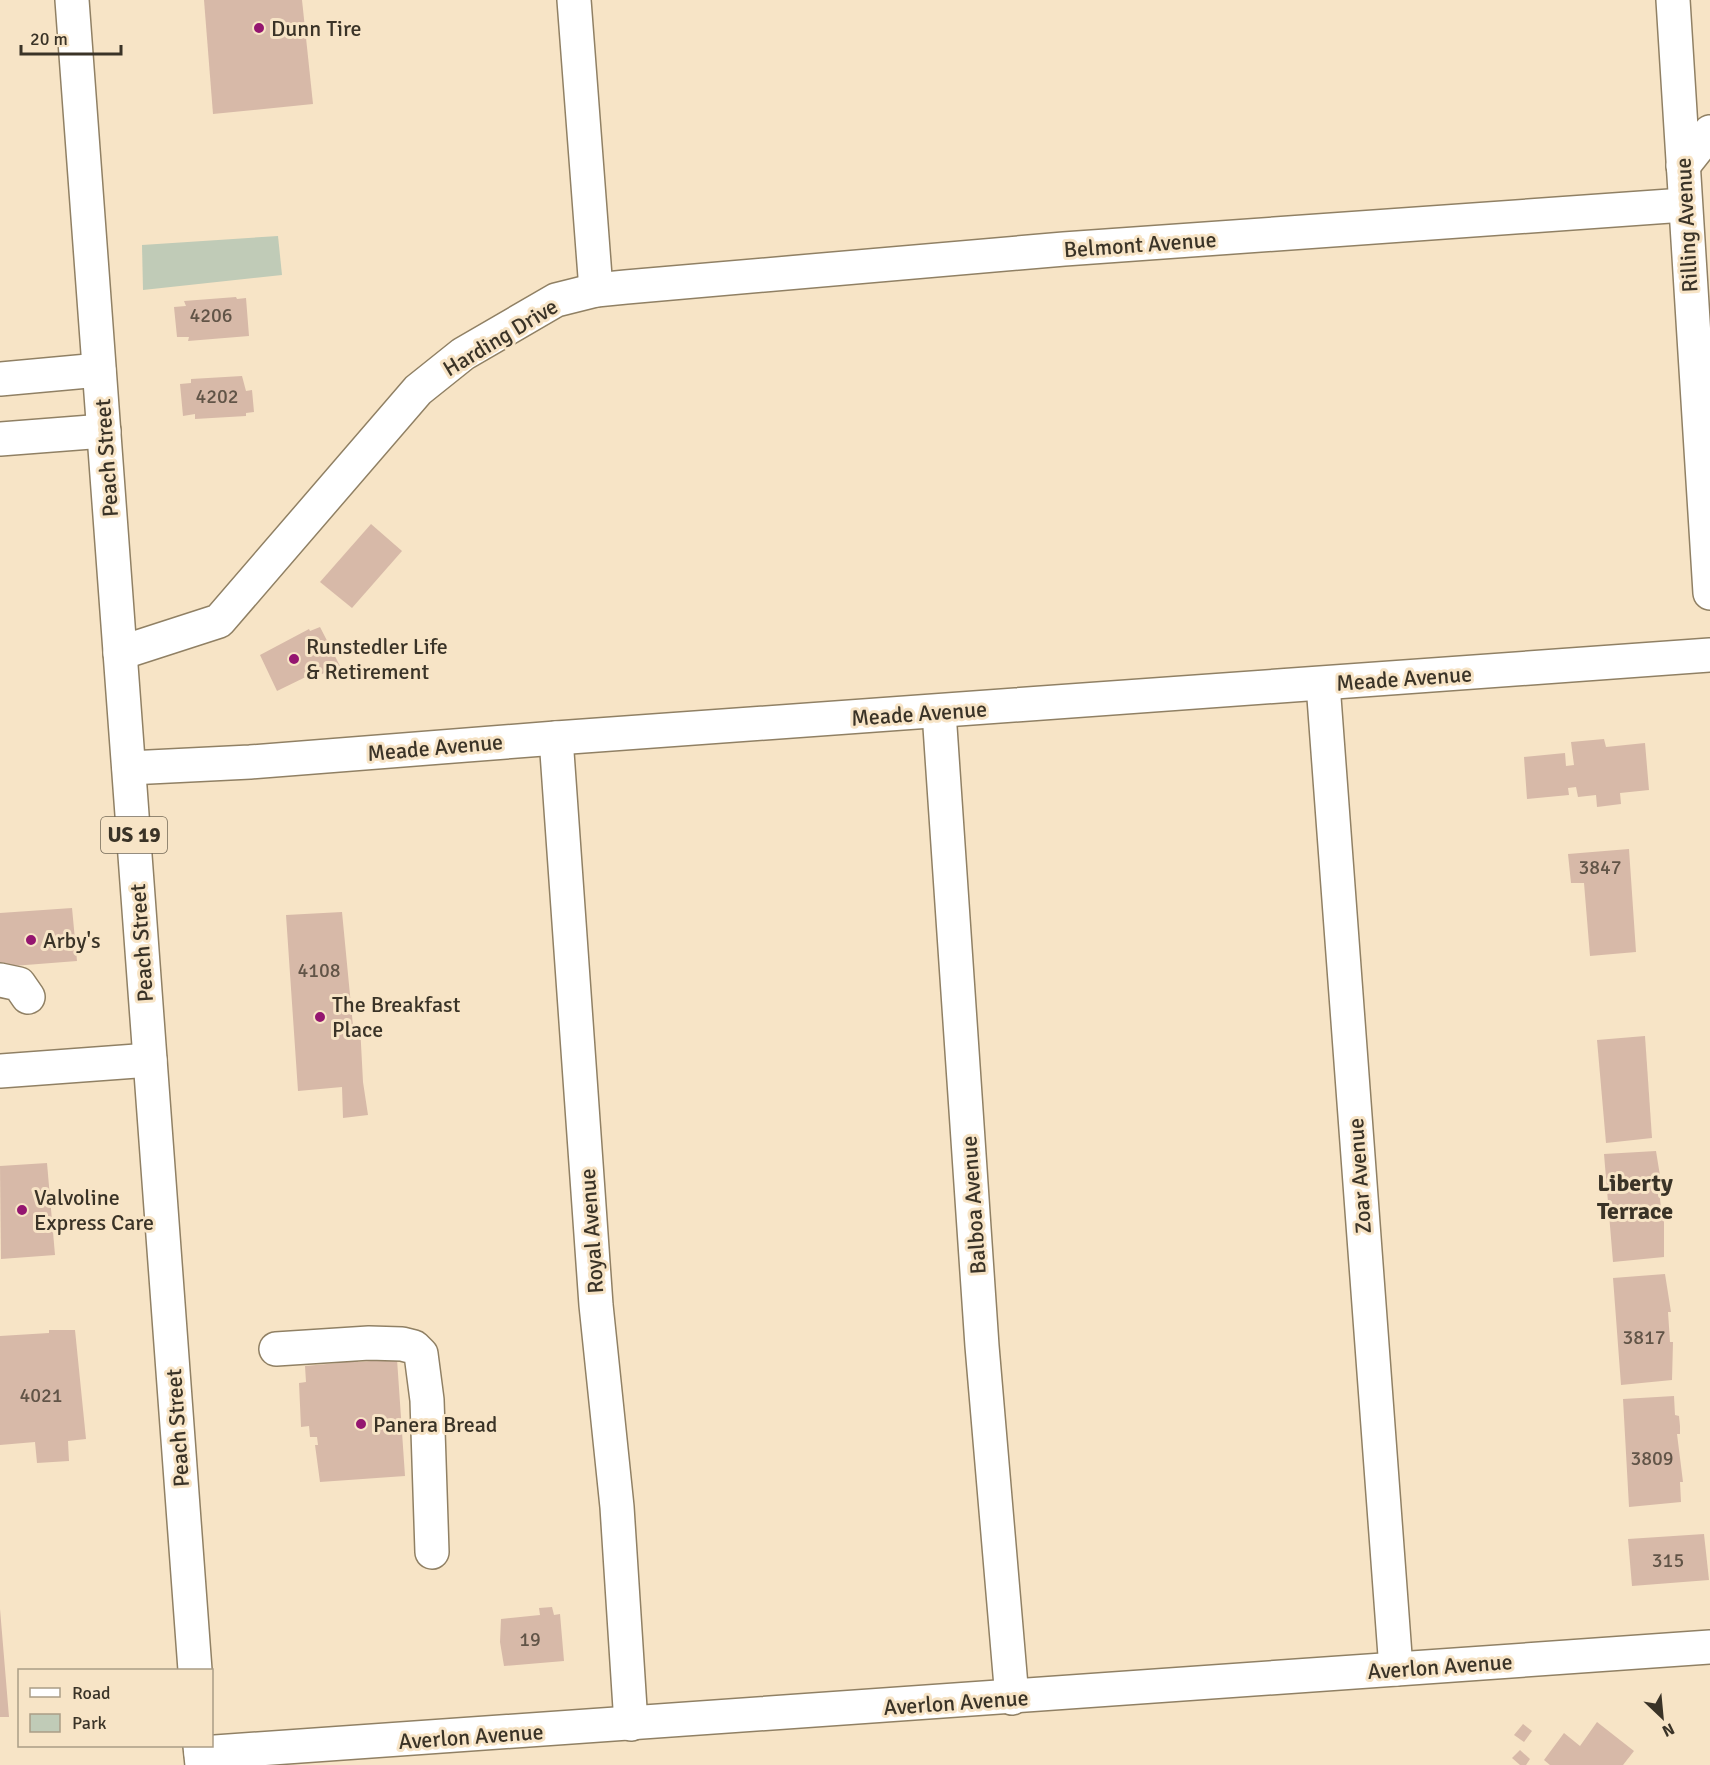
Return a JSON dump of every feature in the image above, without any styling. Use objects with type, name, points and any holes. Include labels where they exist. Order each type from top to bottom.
[{"type":"street","name":"Peach Street","points":[[72,0],[195,1669]]},
{"type":"street","points":[[574,0],[596,290]]},
{"type":"street","name":"Rilling Avenue","points":[[1673,0],[1710,593]]},
{"type":"street","points":[[1683,166],[1710,132]]},
{"type":"street","name":"Belmont Avenue","points":[[596,290],[1052,250],[1684,205]]},
{"type":"street","name":"Harding Drive","points":[[120,653],[219,621],[418,390],[463,354],[519,320],[556,300],[596,290]]},
{"type":"street","points":[[0,379],[99,370]]},
{"type":"street","points":[[0,439],[104,431]]},
{"type":"street","name":"Meade Avenue","points":[[129,768],[250,762],[1710,655]]},
{"type":"street","name":"Zoar Avenue","points":[[1323,684],[1396,1669]]},
{"type":"street","name":"Balboa Avenue","points":[[939,712],[982,1346],[1012,1698]]},
{"type":"street","name":"Royal Avenue","points":[[556,738],[596,1305],[617,1507],[631,1724]]},
{"type":"street","points":[[0,980],[19,984],[28,997]]},
{"type":"street","points":[[0,1071],[150,1060]]},
{"type":"street","points":[[276,1349],[369,1342],[402,1344],[414,1347],[421,1354],[427,1400],[432,1552]]},
{"type":"street","name":"Averlon Avenue","points":[[201,1755],[1710,1647]]},
{"type":"green space","points":[[278,236],[282,275],[143,290],[142,245]]},
{"type":"building","points":[[204,0],[302,0],[313,104],[213,114]]},
{"type":"building","points":[[236,297],[237,299],[246,298],[249,336],[188,341],[189,337],[177,337],[174,307],[186,306],[184,301]]},
{"type":"building","points":[[242,376],[246,391],[252,390],[254,412],[246,413],[246,416],[195,419],[195,414],[183,416],[180,384],[191,383],[191,379]]},
{"type":"building","points":[[371,524],[402,551],[352,608],[320,582]]},
{"type":"building","points":[[320,627],[340,666],[322,674],[320,670],[277,691],[260,655],[309,629],[310,631]]},
{"type":"building","points":[[1604,739],[1606,747],[1645,743],[1649,790],[1620,793],[1621,804],[1597,807],[1596,795],[1578,797],[1576,787],[1568,788],[1569,795],[1527,799],[1524,757],[1565,753],[1566,766],[1574,765],[1571,742]]},
{"type":"building","points":[[1629,849],[1636,952],[1590,956],[1584,883],[1571,883],[1568,854]]},
{"type":"building","points":[[72,908],[77,961],[0,967],[0,913]]},
{"type":"building","points":[[342,912],[353,1026],[360,1025],[363,1082],[368,1115],[343,1118],[342,1087],[298,1091],[286,915]]},
{"type":"building","points":[[1645,1036],[1652,1138],[1606,1143],[1597,1040]]},
{"type":"building","points":[[1656,1151],[1662,1188],[1659,1188],[1662,1219],[1664,1219],[1664,1257],[1613,1262],[1604,1154]]},
{"type":"building","points":[[47,1163],[55,1255],[1,1259],[0,1166]]},
{"type":"building","points":[[1665,1274],[1671,1312],[1668,1312],[1670,1342],[1673,1342],[1672,1380],[1621,1385],[1613,1278]]},
{"type":"building","points":[[49,1330],[75,1330],[86,1439],[68,1441],[69,1461],[37,1463],[35,1442],[0,1445],[0,1336],[49,1333]]},
{"type":"building","points":[[357,1356],[358,1362],[397,1359],[405,1476],[320,1482],[315,1445],[318,1445],[317,1437],[310,1437],[309,1426],[301,1427],[299,1383],[306,1382],[305,1366],[338,1363],[338,1357]]},
{"type":"building","points":[[1674,1396],[1675,1415],[1679,1416],[1680,1426],[1680,1434],[1677,1434],[1683,1482],[1680,1482],[1681,1502],[1629,1507],[1623,1399]]},
{"type":"building","points":[[1704,1534],[1709,1580],[1632,1586],[1628,1539]]},
{"type":"building","points":[[552,1607],[554,1615],[560,1614],[564,1661],[504,1666],[500,1642],[501,1619],[540,1615],[539,1608]]},
{"type":"building","points":[[0,1609],[9,1717],[0,1717]]},
{"type":"building","points":[[1597,1722],[1634,1751],[1623,1765],[1550,1765],[1544,1760],[1564,1733],[1580,1746]]},
{"type":"building","points":[[1523,1724],[1532,1731],[1524,1742],[1514,1735]]},
{"type":"building","points":[[1520,1750],[1530,1759],[1526,1765],[1520,1765],[1512,1758]]},
{"type":"place","name":"Dunn Tire","points":[[259,28]]},
{"type":"place","name":"Runstedler Life & Retirement","points":[[294,659]]},
{"type":"place","name":"Arby's","points":[[31,940]]},
{"type":"place","name":"The Breakfast Place","points":[[320,1017]]},
{"type":"place","name":"Valvoline Express Care","points":[[22,1210]]},
{"type":"place","name":"Panera Bread","points":[[361,1424]]},
{"type":"district","name":"Liberty Terrace","points":[[1635,1197]]}]
